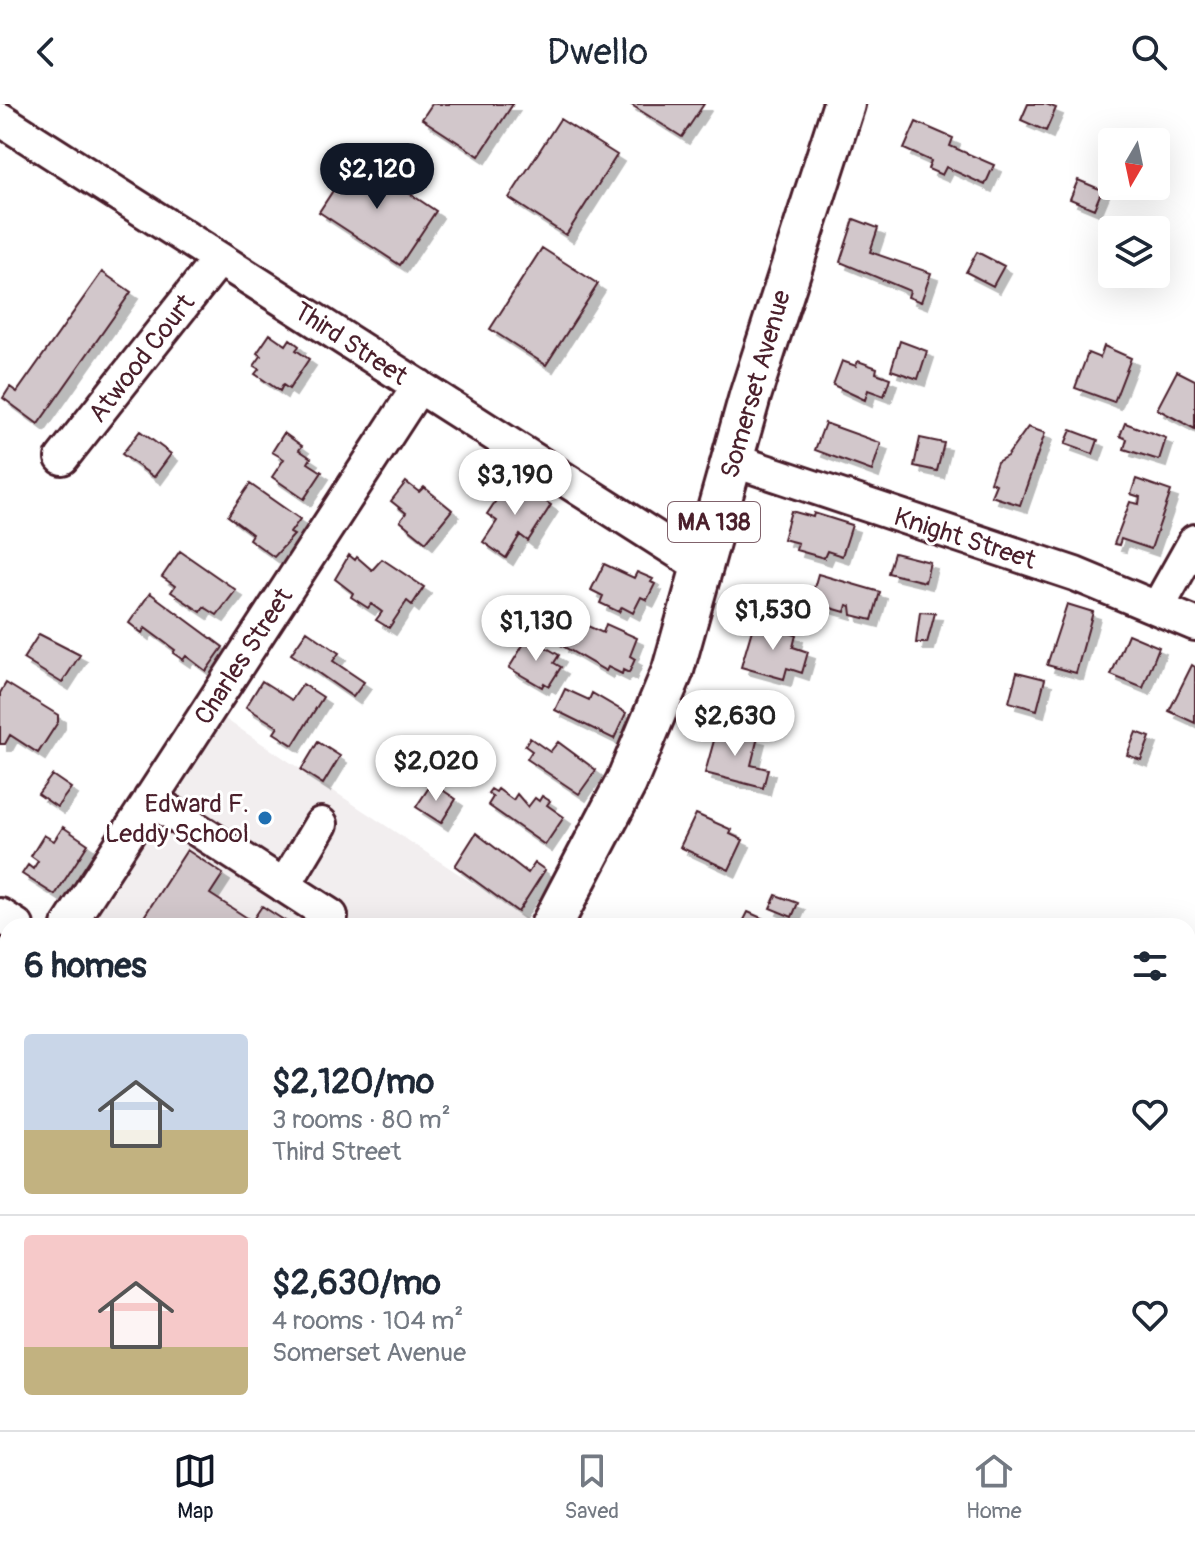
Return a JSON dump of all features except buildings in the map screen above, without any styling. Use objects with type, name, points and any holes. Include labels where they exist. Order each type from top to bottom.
[{"type":"main road","name":"Somerset Avenue","points":[[555,918],[642,750],[673,670],[788,270],[844,104]]},
{"type":"street","name":"Third Street","points":[[0,119],[702,567]]},
{"type":"street","name":"Atwood Court","points":[[62,458],[219,259]]},
{"type":"street","name":"Charles Street","points":[[73,918],[419,386]]},
{"type":"street","name":"Knight Street","points":[[732,460],[1075,574],[1195,624]]},
{"type":"street","points":[[1158,607],[1195,541]]},
{"type":"street","points":[[150,799],[331,916]]},
{"type":"street","points":[[284,886],[321,824]]},
{"type":"shaded area","name":"Edward F. Leddy School","points":[[219,715],[525,918],[94,918]]},
{"type":"place","name":"Edward F. Leddy School","points":[[265,818]]}]
